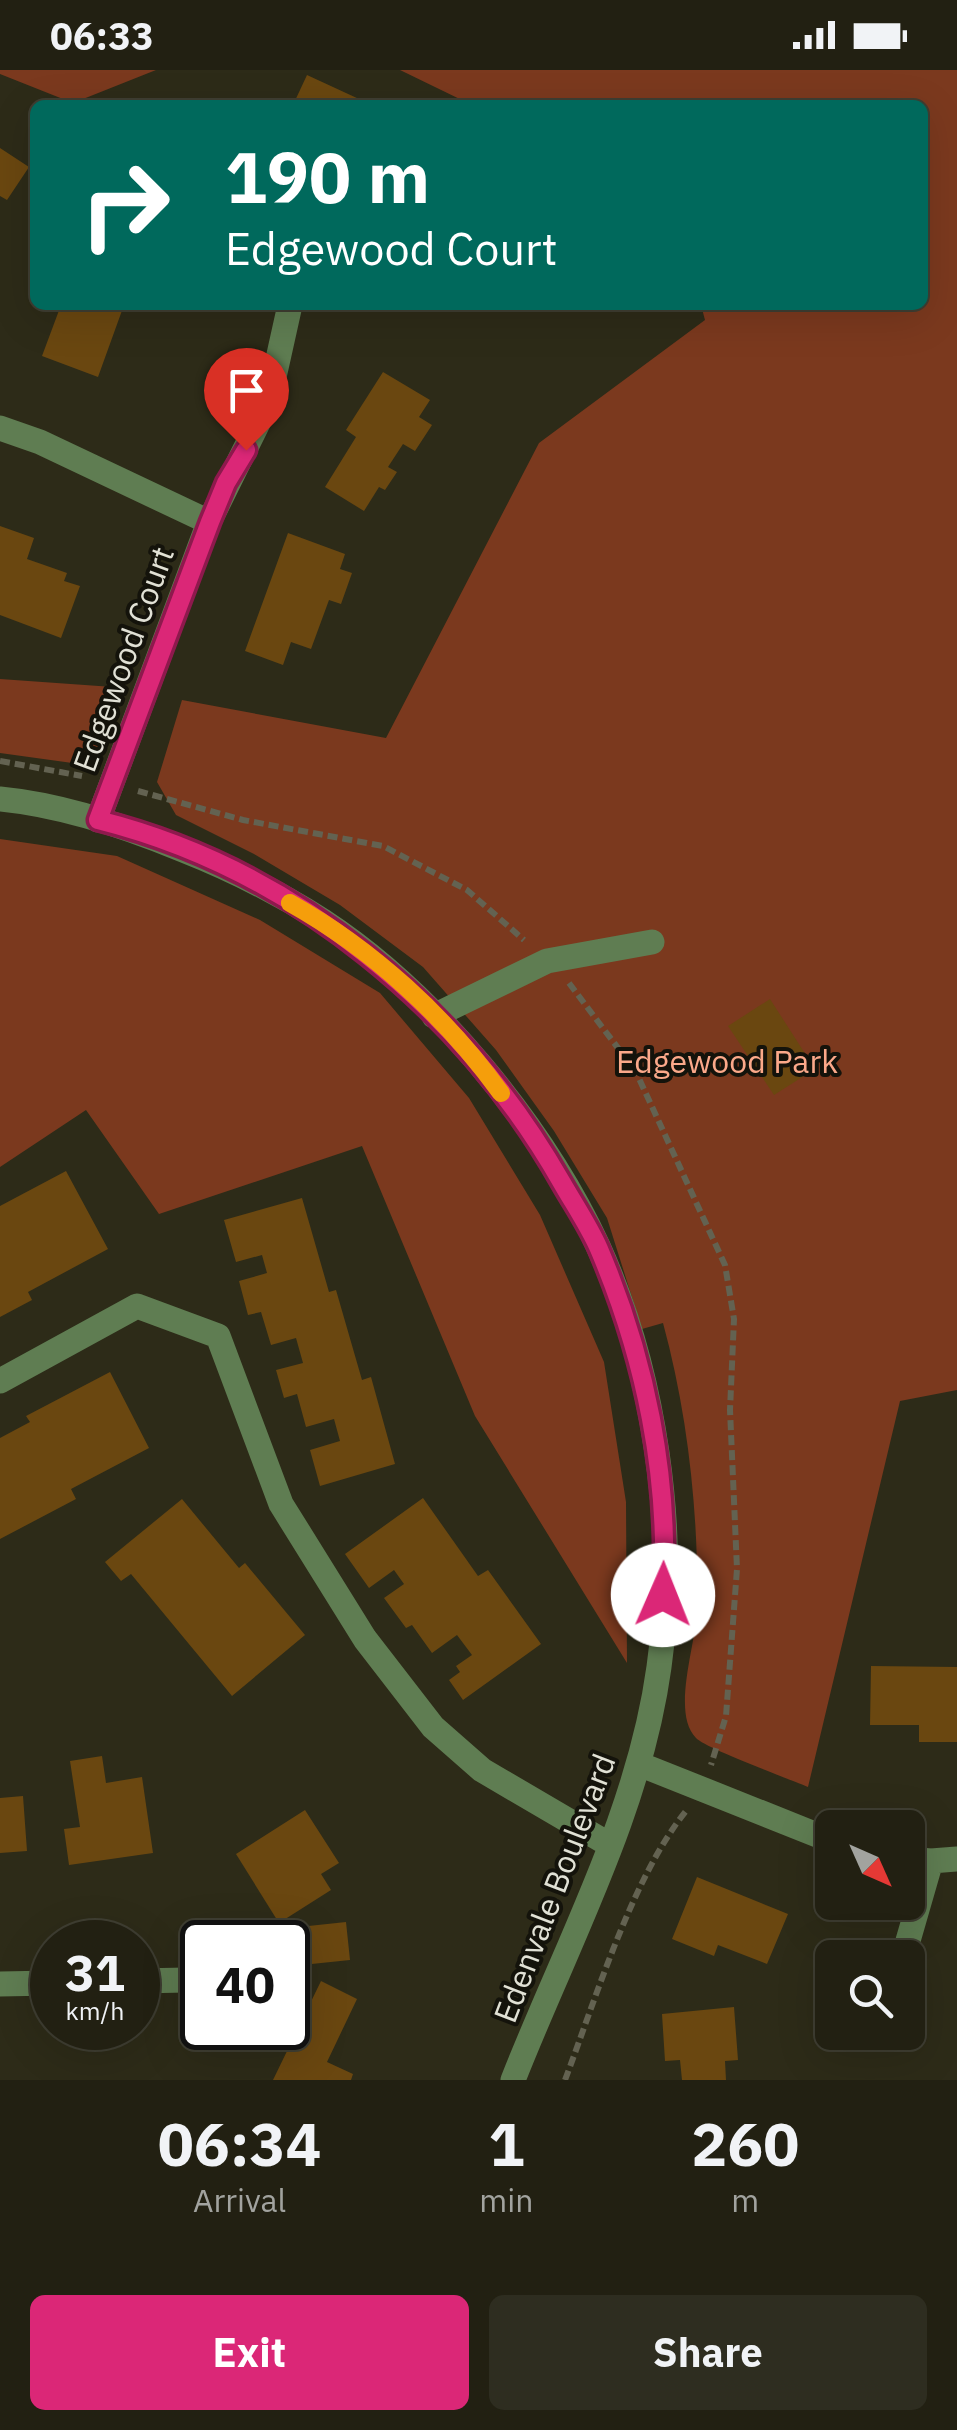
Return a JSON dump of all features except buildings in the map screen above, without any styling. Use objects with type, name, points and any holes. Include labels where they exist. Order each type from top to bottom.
[{"type":"street","name":"Edgewood Court","points":[[98,820],[210,522],[262,415],[289,310]]},
{"type":"street","name":"Edgewood Court","points":[[0,428],[40,442],[210,522]]},
{"type":"street","name":"Edenvale Boulevard","points":[[0,799],[130,828],[230,869],[324,922],[408,988],[481,1065],[544,1152],[598,1246],[634,1346],[658,1451],[665,1559],[660,1667],[638,1764],[610,1845],[513,2080]]},
{"type":"street","points":[[434,1016],[547,961],[652,942]]},
{"type":"street","points":[[0,1381],[137,1306],[218,1336],[282,1504],[365,1638],[399,1683],[433,1727],[482,1770],[610,1845]]},
{"type":"street","points":[[638,1764],[815,1834]]},
{"type":"street","points":[[908,1940],[932,1860]]},
{"type":"street","points":[[0,1984],[30,1983]]},
{"type":"path","points":[[0,761],[111,784],[243,820],[383,846],[467,890],[563,976],[636,1072],[725,1265],[734,1318],[730,1410],[736,1569],[726,1716],[703,1791],[667,1834],[618,1938],[565,2080]]},
{"type":"green space","points":[[0,70],[156,70],[81,100],[65,100],[0,74]]},
{"type":"green space","name":"Edgewood Park","points":[[400,70],[957,70],[957,1390],[900,1401],[808,1787],[715,1749],[696,1738],[689,1727],[685,1696],[697,1611],[696,1538],[690,1466],[672,1358],[663,1323],[642,1329],[607,1218],[554,1131],[496,1050],[423,967],[340,905],[254,854],[176,815],[157,782],[182,700],[386,738],[539,443],[705,320],[702,310],[928,310],[928,100],[462,100]]},
{"type":"green space","points":[[0,679],[113,687],[94,766],[0,753]]},
{"type":"green space","points":[[0,839],[117,856],[260,920],[380,993],[469,1098],[540,1215],[604,1362],[626,1502],[627,1663],[475,1416],[362,1146],[159,1214],[86,1110],[0,1167]]},
{"type":"slow traffic","points":[[290,903],[324,922],[408,988],[481,1065],[501,1093]]},
{"type":"route","points":[[246,450],[226,483],[210,522],[98,820],[130,828],[230,869],[324,922],[408,988],[481,1065],[544,1152],[598,1246],[634,1346],[658,1451],[665,1559],[663,1595]]}]
